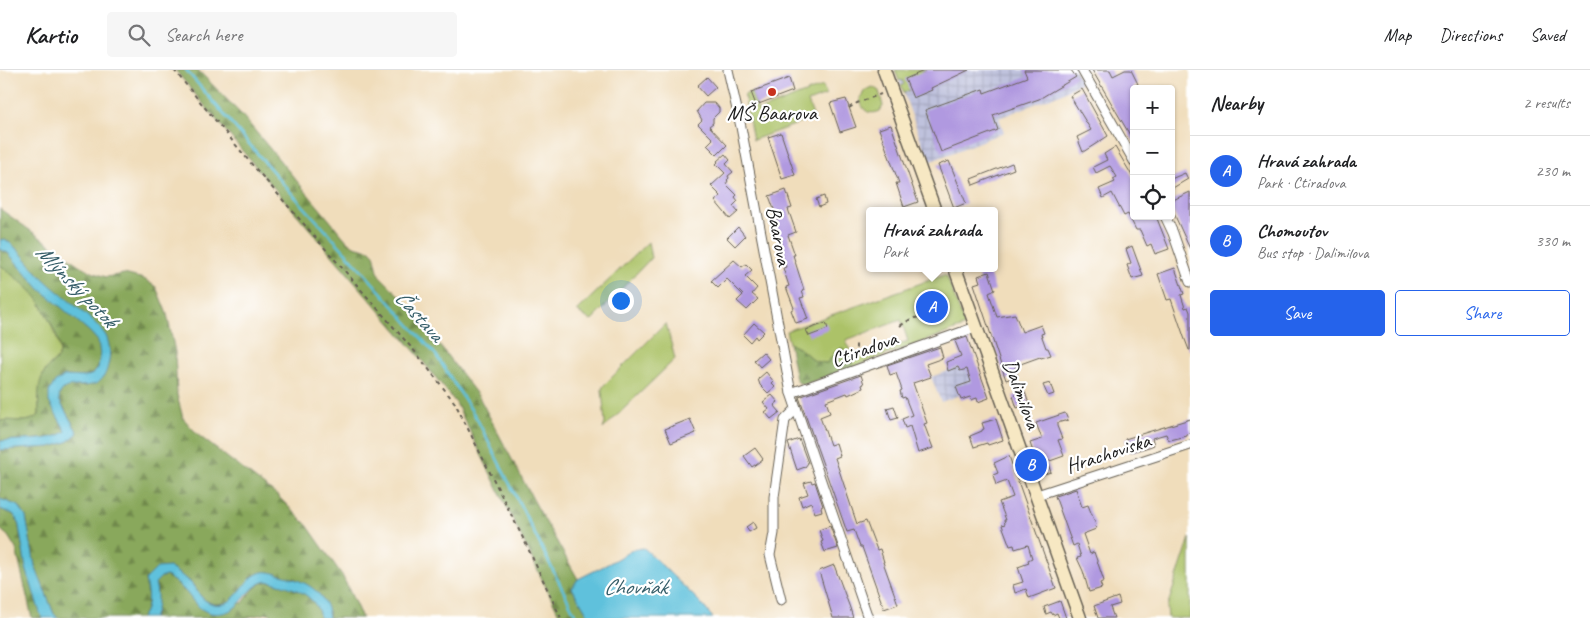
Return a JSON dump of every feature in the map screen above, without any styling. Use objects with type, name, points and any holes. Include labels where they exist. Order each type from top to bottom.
[{"type":"main road","points":[[884,70],[934,207]]},
{"type":"main road","name":"Dalimilova","points":[[956,272],[1080,618]]},
{"type":"street","name":"Baarova","points":[[728,70],[791,393],[868,618]]},
{"type":"street","points":[[1082,70],[1130,154]]},
{"type":"street","points":[[1167,220],[1190,282]]},
{"type":"street","name":"Ctiradova","points":[[791,393],[976,327]]},
{"type":"street","points":[[781,600],[770,555],[774,533],[774,496],[784,420],[796,409]]},
{"type":"street","name":"Hrachoviska","points":[[1037,495],[1190,445]]},
{"type":"path","points":[[174,70],[249,161],[417,354],[456,403],[561,618]]},
{"type":"path","points":[[849,108],[857,102],[891,90]]},
{"type":"path","points":[[900,326],[915,318],[920,318],[927,323],[940,319]]},
{"type":"path","points":[[846,374],[856,348],[856,342]]},
{"type":"shaded area","points":[[895,70],[1075,70],[1082,82],[1060,94],[999,118],[1004,132],[929,162]]},
{"type":"shaded area","points":[[975,361],[984,386],[941,402],[931,377]]},
{"type":"green space","points":[[175,70],[198,70],[241,114],[347,241],[354,246],[370,250],[374,254],[379,275],[410,307],[479,397],[578,579],[572,588],[590,618],[561,618],[456,403],[417,354]]},
{"type":"green space","points":[[895,70],[926,70],[910,90],[904,93],[901,86],[904,84],[902,80],[899,81]]},
{"type":"green space","points":[[823,86],[826,95],[808,102],[814,118],[753,140],[744,95],[751,92],[758,111]]},
{"type":"green space","points":[[873,87],[879,91],[883,106],[880,111],[872,113],[864,109],[860,98],[865,90]]},
{"type":"green space","points":[[0,209],[79,265],[94,273],[106,277],[124,274],[144,279],[156,287],[167,314],[175,352],[177,395],[183,418],[198,435],[279,497],[307,525],[342,575],[362,618],[329,618],[329,612],[295,578],[250,579],[228,603],[213,604],[203,599],[191,582],[169,567],[145,580],[147,605],[141,618],[58,618],[54,614],[35,566],[26,517],[19,506],[0,499],[0,450],[50,447],[67,442],[78,433],[59,399],[60,394],[62,390],[68,387],[87,386],[110,356],[110,348],[14,246],[5,239],[0,240]]},
{"type":"green space","points":[[648,242],[651,258],[591,321],[577,311]]},
{"type":"green space","points":[[0,249],[17,262],[32,280],[88,329],[99,343],[99,360],[95,371],[86,376],[65,376],[49,402],[66,431],[60,435],[0,441],[0,421],[24,421],[39,415],[41,380],[46,370],[59,355],[60,347],[37,298],[0,266]]},
{"type":"green space","points":[[0,266],[37,298],[60,347],[59,355],[41,380],[39,415],[24,421],[0,421]]},
{"type":"green space","points":[[944,275],[947,277],[965,325],[853,367],[836,351],[827,363],[814,360],[789,343],[786,331]],"holes":[[[901,320],[908,341],[853,360],[846,340]]]},
{"type":"green space","points":[[666,323],[675,359],[603,429],[605,423],[603,386]]},
{"type":"green space","points":[[789,343],[814,360],[822,363],[827,363],[836,351],[842,348],[850,356],[853,367],[805,384],[799,383],[796,379]]},
{"type":"green space","points":[[0,509],[13,514],[18,521],[26,568],[43,618],[32,618],[16,549],[8,536],[0,529]]},
{"type":"green space","points":[[1190,538],[1190,618],[1168,618],[1167,607]]},
{"type":"green space","points":[[167,576],[184,589],[197,606],[243,603],[254,589],[262,583],[279,583],[310,597],[317,606],[320,618],[276,618],[269,613],[244,618],[153,618],[155,616],[157,591],[155,583],[161,577]]},
{"type":"water","points":[[5,239],[17,249],[48,283],[104,332],[109,344],[109,361],[106,372],[99,382],[87,386],[68,387],[60,393],[59,400],[78,433],[67,442],[50,447],[0,450],[0,441],[53,437],[66,431],[49,402],[49,392],[54,383],[65,376],[85,377],[93,374],[98,368],[100,355],[98,341],[40,289],[8,253],[0,249],[0,240]]},
{"type":"water","points":[[0,499],[19,506],[26,517],[35,566],[54,614],[58,618],[43,618],[40,613],[26,568],[18,521],[13,514],[0,509]]},
{"type":"water","name":"Chovňák","points":[[644,548],[700,602],[713,618],[590,618],[572,588],[578,579],[634,549]]},
{"type":"water","points":[[169,567],[189,581],[205,601],[213,604],[221,604],[233,598],[247,582],[259,573],[270,572],[290,577],[306,584],[319,594],[324,601],[329,618],[320,618],[315,604],[299,591],[267,581],[251,590],[241,602],[229,611],[210,613],[198,607],[183,589],[167,576],[161,577],[155,583],[157,601],[153,618],[141,618],[147,605],[145,580],[157,568]]},
{"type":"building","points":[[926,70],[969,70],[913,98],[905,79]]},
{"type":"building","points":[[1024,70],[1071,70],[1076,77],[1039,99],[993,115],[998,130],[941,152],[925,110],[983,89],[984,93],[1027,77]]},
{"type":"building","points":[[1092,70],[1110,70],[1113,76],[1125,70],[1131,70],[1138,84],[1130,85],[1130,135]]},
{"type":"building","points":[[707,77],[716,87],[706,96],[697,86]]},
{"type":"building","name":"MŠ Baarova","points":[[789,78],[793,91],[756,105],[751,92]]},
{"type":"building","points":[[1082,89],[1108,136],[1083,152],[1077,137],[1091,130],[1070,96]]},
{"type":"building","points":[[846,99],[856,127],[840,132],[830,103]]},
{"type":"building","points":[[704,103],[715,103],[719,108],[719,112],[713,118],[713,123],[709,126],[727,145],[717,155],[707,145],[713,139],[698,124],[702,120],[697,111]]},
{"type":"building","points":[[891,125],[918,202],[904,207],[896,183],[899,183],[879,129]]},
{"type":"building","points":[[781,133],[795,175],[782,179],[768,137]]},
{"type":"building","points":[[1115,147],[1130,172],[1130,218],[1128,214],[1124,216],[1112,193],[1103,198],[1099,189],[1115,182],[1113,179],[1117,177],[1110,166],[1096,173],[1093,167],[1107,160],[1104,154]]},
{"type":"building","points":[[725,154],[730,160],[726,164],[733,172],[728,176],[726,184],[737,195],[735,197],[738,201],[733,206],[738,212],[730,219],[715,201],[721,196],[711,186],[725,173],[716,164]]},
{"type":"building","points":[[949,161],[966,203],[954,207],[938,165]]},
{"type":"building","points":[[1012,163],[1014,169],[973,185],[971,179]]},
{"type":"building","points":[[1185,173],[1188,179],[1175,187],[1175,177]]},
{"type":"building","points":[[786,190],[792,208],[788,209],[796,232],[788,235],[804,290],[802,291],[804,297],[800,298],[808,319],[796,323],[791,310],[794,308],[786,287],[789,286],[783,268],[786,267],[778,245],[781,244],[773,222],[778,220],[769,196]]},
{"type":"building","points":[[1190,192],[1190,249],[1175,216],[1175,199]]},
{"type":"building","points":[[824,196],[826,204],[819,207],[816,199]]},
{"type":"building","points":[[1131,220],[1158,220],[1169,249],[1155,254],[1151,244],[1147,246],[1140,230],[1136,230]]},
{"type":"building","points":[[738,227],[745,236],[735,246],[727,238]]},
{"type":"building","points":[[1132,246],[1143,276],[1132,279],[1127,265],[1131,263],[1126,249]]},
{"type":"building","points":[[734,260],[742,267],[746,264],[752,270],[745,276],[757,288],[752,294],[758,299],[747,310],[737,301],[743,295],[727,279],[718,288],[711,281]]},
{"type":"building","points":[[1175,268],[1184,294],[1181,295],[1185,308],[1188,307],[1190,312],[1190,350],[1171,299],[1167,300],[1158,274]]},
{"type":"building","points":[[989,272],[995,290],[989,293],[997,317],[1015,314],[1022,332],[1041,325],[1044,333],[1041,334],[1046,348],[1048,348],[1051,355],[1015,366],[1018,376],[1006,380],[974,284],[980,282],[978,276]]},
{"type":"building","points":[[754,323],[764,332],[757,339],[755,336],[750,342],[743,335]]},
{"type":"building","points":[[826,323],[828,329],[809,336],[806,330]]},
{"type":"building","points":[[967,337],[989,398],[978,402],[977,398],[971,400],[970,397],[961,400],[956,387],[971,382],[967,369],[960,371],[958,367],[948,371],[946,362],[961,356],[955,341]]},
{"type":"building","points":[[940,347],[943,358],[926,364],[931,377],[913,383],[927,423],[924,424],[933,448],[918,453],[910,426],[905,428],[902,419],[912,415],[905,397],[902,398],[900,391],[902,390],[896,373],[890,375],[887,365]]},
{"type":"building","points":[[763,352],[769,359],[760,367],[754,360]]},
{"type":"building","points":[[766,372],[774,382],[772,384],[775,387],[768,393],[760,385],[758,379]]},
{"type":"building","points":[[861,375],[864,384],[862,385],[863,388],[848,395],[847,393],[826,401],[830,413],[820,417],[830,445],[836,443],[840,456],[835,458],[857,524],[866,521],[877,550],[880,549],[898,604],[884,609],[854,530],[847,532],[799,397]]},
{"type":"building","points":[[1050,383],[1054,394],[1048,396],[1043,385]]},
{"type":"building","points":[[1025,392],[1029,404],[1017,408],[1013,396]]},
{"type":"building","points":[[772,395],[778,402],[774,405],[780,412],[771,419],[765,412],[769,409],[763,402]]},
{"type":"building","points":[[894,406],[898,418],[891,420],[887,408]]},
{"type":"building","points":[[1065,413],[1068,420],[1057,423],[1062,439],[1058,440],[1064,456],[1047,462],[1051,472],[1041,475],[1030,443],[1042,439],[1036,423]]},
{"type":"building","points":[[690,419],[696,433],[671,443],[665,429]]},
{"type":"building","points":[[996,419],[1003,440],[974,447],[970,436],[984,429],[982,423]]},
{"type":"building","points":[[1190,419],[1190,433],[1187,436],[1170,440],[1166,434],[1152,438],[1154,445],[1131,452],[1130,449],[1128,450],[1125,439]]},
{"type":"building","points":[[799,439],[808,463],[805,467],[797,470],[788,443]]},
{"type":"building","points":[[755,448],[763,459],[752,467],[744,456]]},
{"type":"building","points":[[1009,456],[1056,588],[1029,598],[1026,589],[1015,593],[1013,585],[1023,582],[1018,567],[1029,563],[1028,560],[1032,558],[1028,545],[1015,549],[1014,545],[1010,546],[1002,525],[1005,524],[1004,520],[1006,520],[999,502],[1013,497],[1007,481],[996,485],[993,475],[998,473],[994,463]]},
{"type":"building","points":[[811,481],[812,483],[815,482],[823,506],[821,507],[822,511],[815,513],[811,502],[802,506],[799,497],[808,494],[804,483]]},
{"type":"building","points":[[1076,489],[1082,507],[1088,505],[1096,525],[1096,529],[1083,534],[1090,554],[1094,552],[1104,581],[1100,583],[1102,588],[1089,592],[1077,558],[1081,557],[1077,544],[1073,546],[1055,496]]},
{"type":"building","points":[[753,522],[756,528],[749,532],[746,527]]},
{"type":"building","points":[[830,526],[838,548],[825,552],[819,530]]},
{"type":"building","points":[[834,565],[853,618],[833,618],[819,571]]},
{"type":"building","points":[[1118,597],[1120,604],[1110,607],[1114,618],[1098,618],[1094,606]]},
{"type":"building","points":[[1060,601],[1066,618],[1059,618],[1057,613],[1053,615],[1051,612],[1046,614],[1044,607]]},
{"type":"waterway","name":"Častava","points":[[186,70],[285,186],[436,355],[477,419],[577,618]]},
{"type":"place","name":"MŠ Baarova","points":[[772,92]]},
{"type":"place","name":"Hravá zahrada","points":[[932,307]]},
{"type":"place","name":"Chomoutov","points":[[1031,465]]},
{"type":"water label","name":"Mlýnský potok","points":[[77,285]]}]
